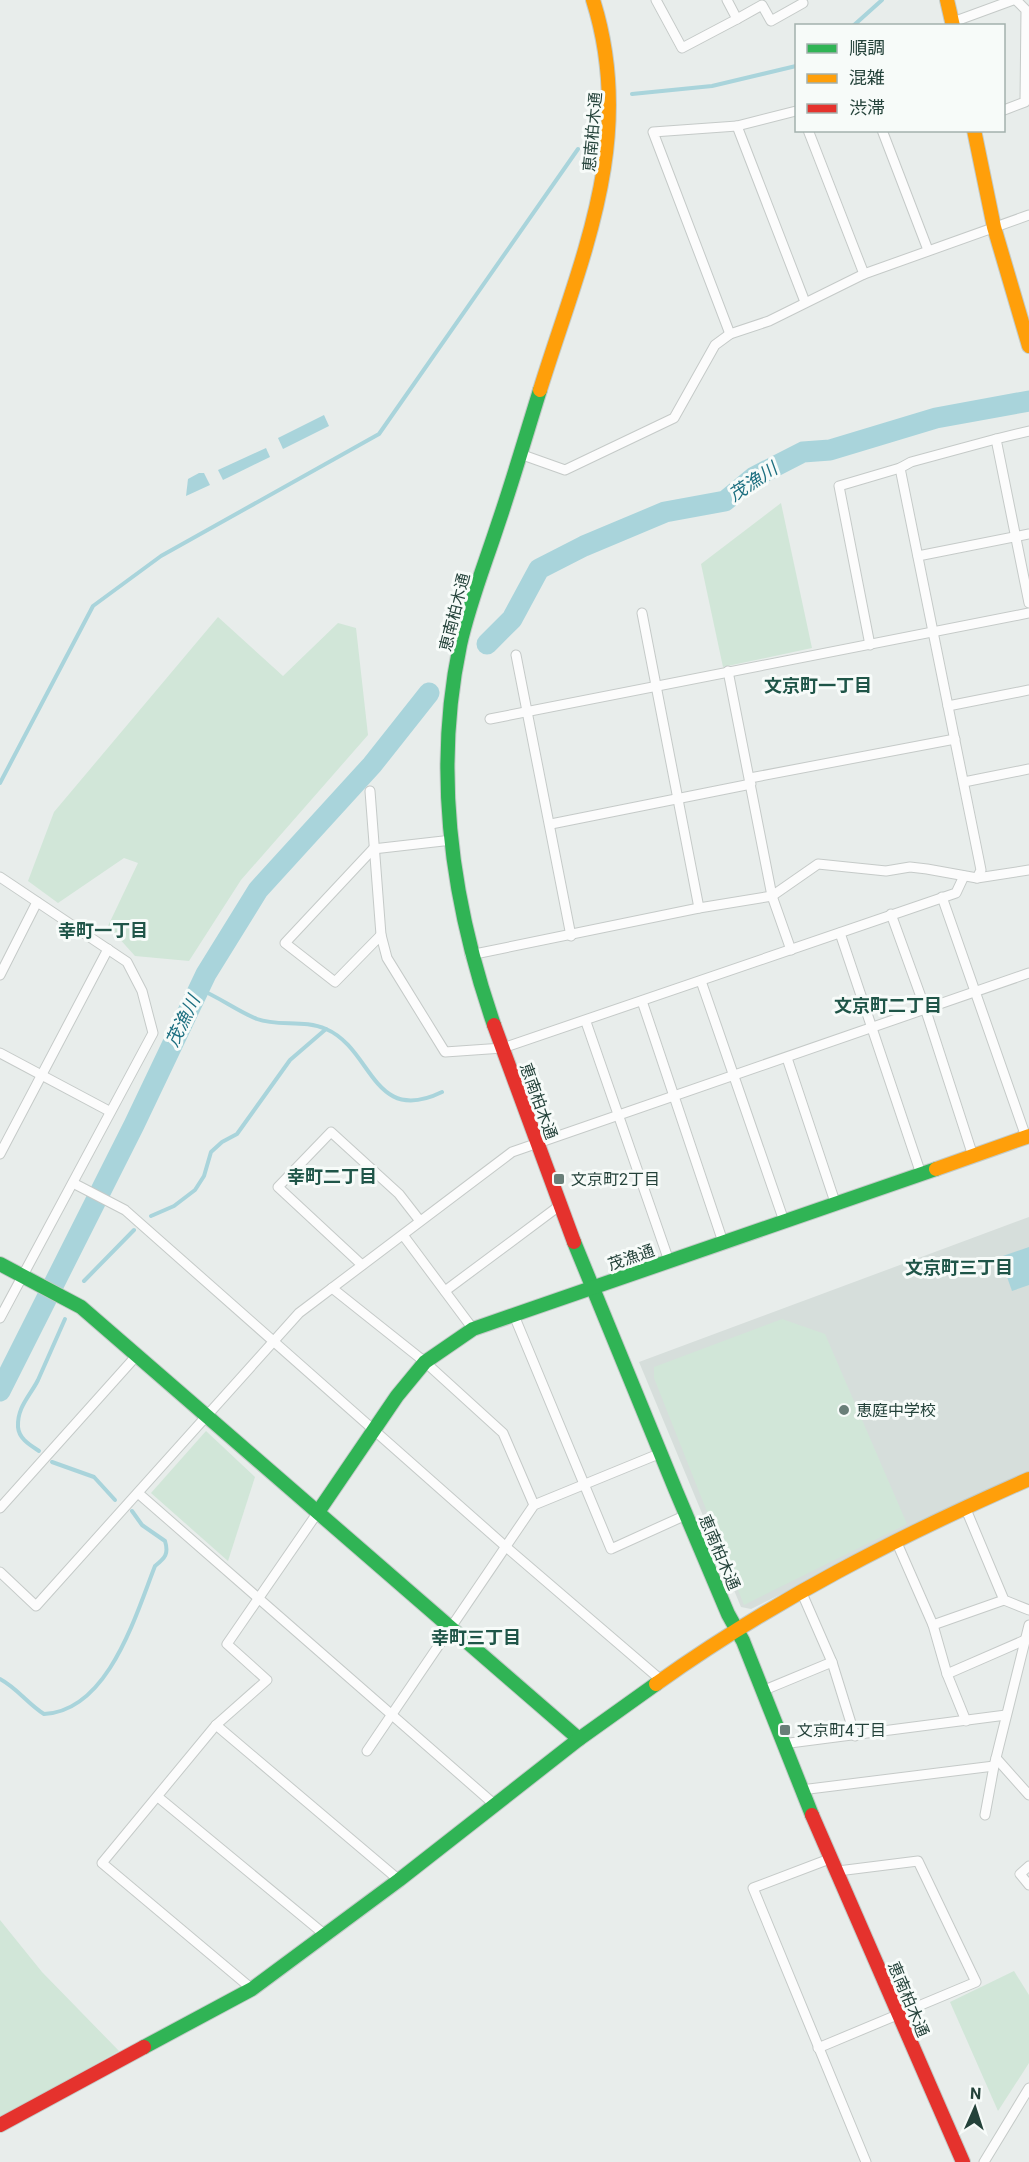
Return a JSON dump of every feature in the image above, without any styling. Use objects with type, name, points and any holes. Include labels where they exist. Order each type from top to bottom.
[{"type":"street","name":"恵南柏木通","points":[[593,0],[608,56],[612,87],[608,164],[597,208],[480,573],[459,648],[449,734],[455,880],[470,955],[491,1022],[503,1048],[559,1206],[591,1288],[762,1690],[801,1790],[963,2162]]},
{"type":"street","points":[[656,0],[682,48],[762,5],[771,21],[804,1]]},
{"type":"street","points":[[727,0],[737,19]]},
{"type":"street","points":[[947,0],[953,24],[1015,0],[1026,10],[1025,102],[1005,110]]},
{"type":"street","points":[[730,334],[653,132],[737,126],[795,111]]},
{"type":"street","points":[[737,126],[805,302]]},
{"type":"street","points":[[809,132],[864,274]]},
{"type":"street","points":[[883,132],[928,250]]},
{"type":"street","points":[[974,132],[994,227],[1029,346]]},
{"type":"street","points":[[520,454],[565,470],[674,418],[715,345],[730,334],[769,321],[864,274],[1029,215]]},
{"type":"street","points":[[870,645],[839,486],[900,468],[911,462],[1029,431]]},
{"type":"street","points":[[996,439],[1029,603]]},
{"type":"street","points":[[900,468],[981,870],[977,878]]},
{"type":"street","points":[[918,556],[1029,534]]},
{"type":"street","points":[[642,613],[699,908]]},
{"type":"street","points":[[490,719],[1029,614]]},
{"type":"street","points":[[516,655],[530,713],[571,936]]},
{"type":"street","points":[[728,671],[772,896],[791,950]]},
{"type":"street","points":[[948,706],[1029,690]]},
{"type":"street","points":[[551,824],[955,739]]},
{"type":"street","points":[[964,782],[1029,769]]},
{"type":"street","points":[[370,791],[381,934],[387,958],[445,1052],[503,1048],[586,1022],[957,893],[964,876]]},
{"type":"street","points":[[381,934],[335,982],[285,943],[373,849],[452,840]]},
{"type":"street","points":[[470,955],[699,908],[772,896],[818,864],[886,871],[910,867],[977,878],[1029,870]]},
{"type":"street","points":[[0,877],[127,962],[142,991],[153,1033],[109,1111],[76,1185],[27,1278],[0,1318]]},
{"type":"street","points":[[942,897],[1027,1137]]},
{"type":"street","points":[[0,975],[38,902]]},
{"type":"street","points":[[891,915],[925,1008],[973,1156]]},
{"type":"street","points":[[840,933],[921,1174]]},
{"type":"street","points":[[0,1154],[108,949]]},
{"type":"street","points":[[0,1572],[36,1606],[299,1313],[512,1152],[1029,973]]},
{"type":"street","points":[[701,981],[784,1221]]},
{"type":"street","points":[[642,1001],[723,1242]]},
{"type":"street","points":[[586,1022],[669,1261]]},
{"type":"street","points":[[0,1053],[109,1111]]},
{"type":"street","points":[[787,1058],[836,1205]]},
{"type":"street","points":[[362,1265],[278,1187],[331,1132],[399,1194],[420,1221]]},
{"type":"street","name":"茂漁通","points":[[318,1512],[373,1429],[425,1362],[473,1329],[513,1313],[836,1205],[1027,1137]]},
{"type":"street","points":[[76,1185],[125,1210],[661,1680]]},
{"type":"street","points":[[445,1291],[559,1206]]},
{"type":"street","points":[[403,1235],[473,1329]]},
{"type":"street","points":[[0,1264],[81,1307],[138,1354],[207,1417],[579,1739]]},
{"type":"street","points":[[332,1288],[425,1362],[503,1433],[534,1505]]},
{"type":"street","points":[[513,1313],[611,1549],[686,1515]]},
{"type":"street","points":[[0,1508],[138,1354]]},
{"type":"street","points":[[367,1751],[534,1505],[661,1453]]},
{"type":"street","points":[[0,2126],[252,1989],[399,1880],[579,1739],[736,1628],[801,1591],[965,1507],[1029,1479]]},
{"type":"street","points":[[138,1493],[495,1805]]},
{"type":"street","points":[[965,1507],[1005,1600]]},
{"type":"street","points":[[252,1989],[102,1863],[216,1725],[267,1680],[227,1644],[318,1512]]},
{"type":"street","points":[[897,1543],[933,1625],[947,1674],[966,1721]]},
{"type":"street","points":[[801,1591],[832,1662],[855,1736]]},
{"type":"street","points":[[933,1625],[1005,1600],[1029,1610]]},
{"type":"street","points":[[985,1815],[995,1762],[1029,1625]]},
{"type":"street","points":[[947,1674],[1026,1640]]},
{"type":"street","points":[[762,1690],[832,1662]]},
{"type":"street","points":[[782,1744],[1006,1715]]},
{"type":"street","points":[[216,1725],[399,1880]]},
{"type":"street","points":[[801,1790],[995,1762]]},
{"type":"street","points":[[995,1762],[1029,1795]]},
{"type":"street","points":[[158,1797],[324,1935]]},
{"type":"street","points":[[832,1858],[753,1888],[867,2162]]},
{"type":"street","points":[[818,2048],[976,1982],[918,1861],[838,1871]]},
{"type":"street","points":[[1029,1866],[1020,1874],[1029,1885]]},
{"type":"street","points":[[984,2162],[1029,2088]]},
{"type":"shaded area","name":"恵庭中学校","points":[[1029,1217],[1029,1472],[751,1609],[741,1607],[639,1362]]},
{"type":"green space","points":[[781,503],[812,648],[723,667],[701,564]]},
{"type":"green space","points":[[218,617],[283,676],[338,623],[356,628],[368,735],[241,880],[189,961],[135,956],[108,926],[138,863],[124,858],[58,903],[28,881],[54,812]]},
{"type":"green space","points":[[782,1319],[825,1334],[907,1524],[744,1605],[654,1378],[654,1367]]},
{"type":"green space","points":[[206,1431],[255,1477],[228,1561],[151,1493]]},
{"type":"green space","points":[[0,1920],[42,1972],[119,2051],[0,2118]]},
{"type":"green space","points":[[1014,1971],[1029,1995],[1029,2063],[998,2111],[950,2002]]},
{"type":"water","points":[[324,415],[329,426],[283,449],[278,438]]},
{"type":"water","points":[[266,448],[270,457],[223,480],[218,470]]},
{"type":"water","points":[[204,473],[210,485],[186,496],[188,479]]},
{"type":"water","points":[[1029,1247],[1029,1285],[1012,1291],[1000,1257]]},
{"type":"waterway","points":[[855,24],[882,0]]},
{"type":"waterway","points":[[632,94],[712,86],[795,66]]},
{"type":"waterway","points":[[0,783],[93,606],[161,556],[379,434],[578,149]]},
{"type":"waterway","name":"茂漁川","points":[[487,644],[512,619],[539,569],[584,546],[665,512],[725,501],[754,477],[803,452],[830,450],[936,418],[1029,401]]},
{"type":"waterway","name":"茂漁川","points":[[0,1391],[134,1125],[206,974],[258,890],[372,765],[429,693]]},
{"type":"waterway","points":[[199,989],[257,1019],[274,1023],[309,1024],[326,1029],[342,1039],[375,1081],[387,1092],[401,1099],[419,1100],[442,1092]]},
{"type":"waterway","points":[[151,1216],[174,1206],[195,1190],[204,1176],[211,1152],[222,1142],[237,1134],[290,1060],[326,1029]]},
{"type":"waterway","points":[[84,1281],[134,1230]]},
{"type":"waterway","points":[[39,1451],[20,1435],[18,1420],[65,1319]]},
{"type":"waterway","points":[[52,1462],[94,1477],[115,1500]]},
{"type":"waterway","points":[[0,1679],[44,1714],[66,1709],[86,1697],[102,1679],[128,1634],[155,1566],[166,1553],[165,1541],[142,1525],[132,1511]]},
{"type":"traffic: fast","points":[[494,1025],[479,979],[458,885],[451,837],[448,741],[452,693],[460,645],[540,390]]},
{"type":"traffic: fast","points":[[318,1512],[397,1396],[425,1362],[473,1329],[936,1169]]},
{"type":"traffic: fast","points":[[574,1242],[728,1614],[743,1641],[812,1815]]},
{"type":"traffic: fast","points":[[0,1264],[81,1307],[579,1739]]},
{"type":"traffic: fast","points":[[144,2047],[252,1989],[399,1880],[579,1739],[656,1684]]},
{"type":"traffic: slow","points":[[540,390],[586,245],[598,198],[606,150],[609,101],[605,51],[593,0]]},
{"type":"traffic: slow","points":[[947,0],[953,24]]},
{"type":"traffic: slow","points":[[974,132],[994,227],[1029,346]]},
{"type":"traffic: slow","points":[[936,1169],[1029,1136]]},
{"type":"traffic: slow","points":[[656,1684],[745,1625],[837,1572],[932,1523],[1029,1479]]},
{"type":"traffic: jam","points":[[494,1025],[574,1242]]},
{"type":"traffic: jam","points":[[812,1815],[963,2162]]},
{"type":"traffic: jam","points":[[0,2125],[144,2047]]},
{"type":"place","name":"文京町2丁目","points":[[559,1179]]},
{"type":"place","name":"恵庭中学校","points":[[844,1410]]},
{"type":"place","name":"文京町4丁目","points":[[785,1730]]},
{"type":"district","name":"文京町一丁目","points":[[818,686]]},
{"type":"district","name":"幸町一丁目","points":[[103,931]]},
{"type":"district","name":"文京町二丁目","points":[[888,1006]]},
{"type":"district","name":"幸町二丁目","points":[[332,1177]]},
{"type":"district","name":"文京町三丁目","points":[[959,1268]]},
{"type":"district","name":"幸町三丁目","points":[[476,1638]]}]
